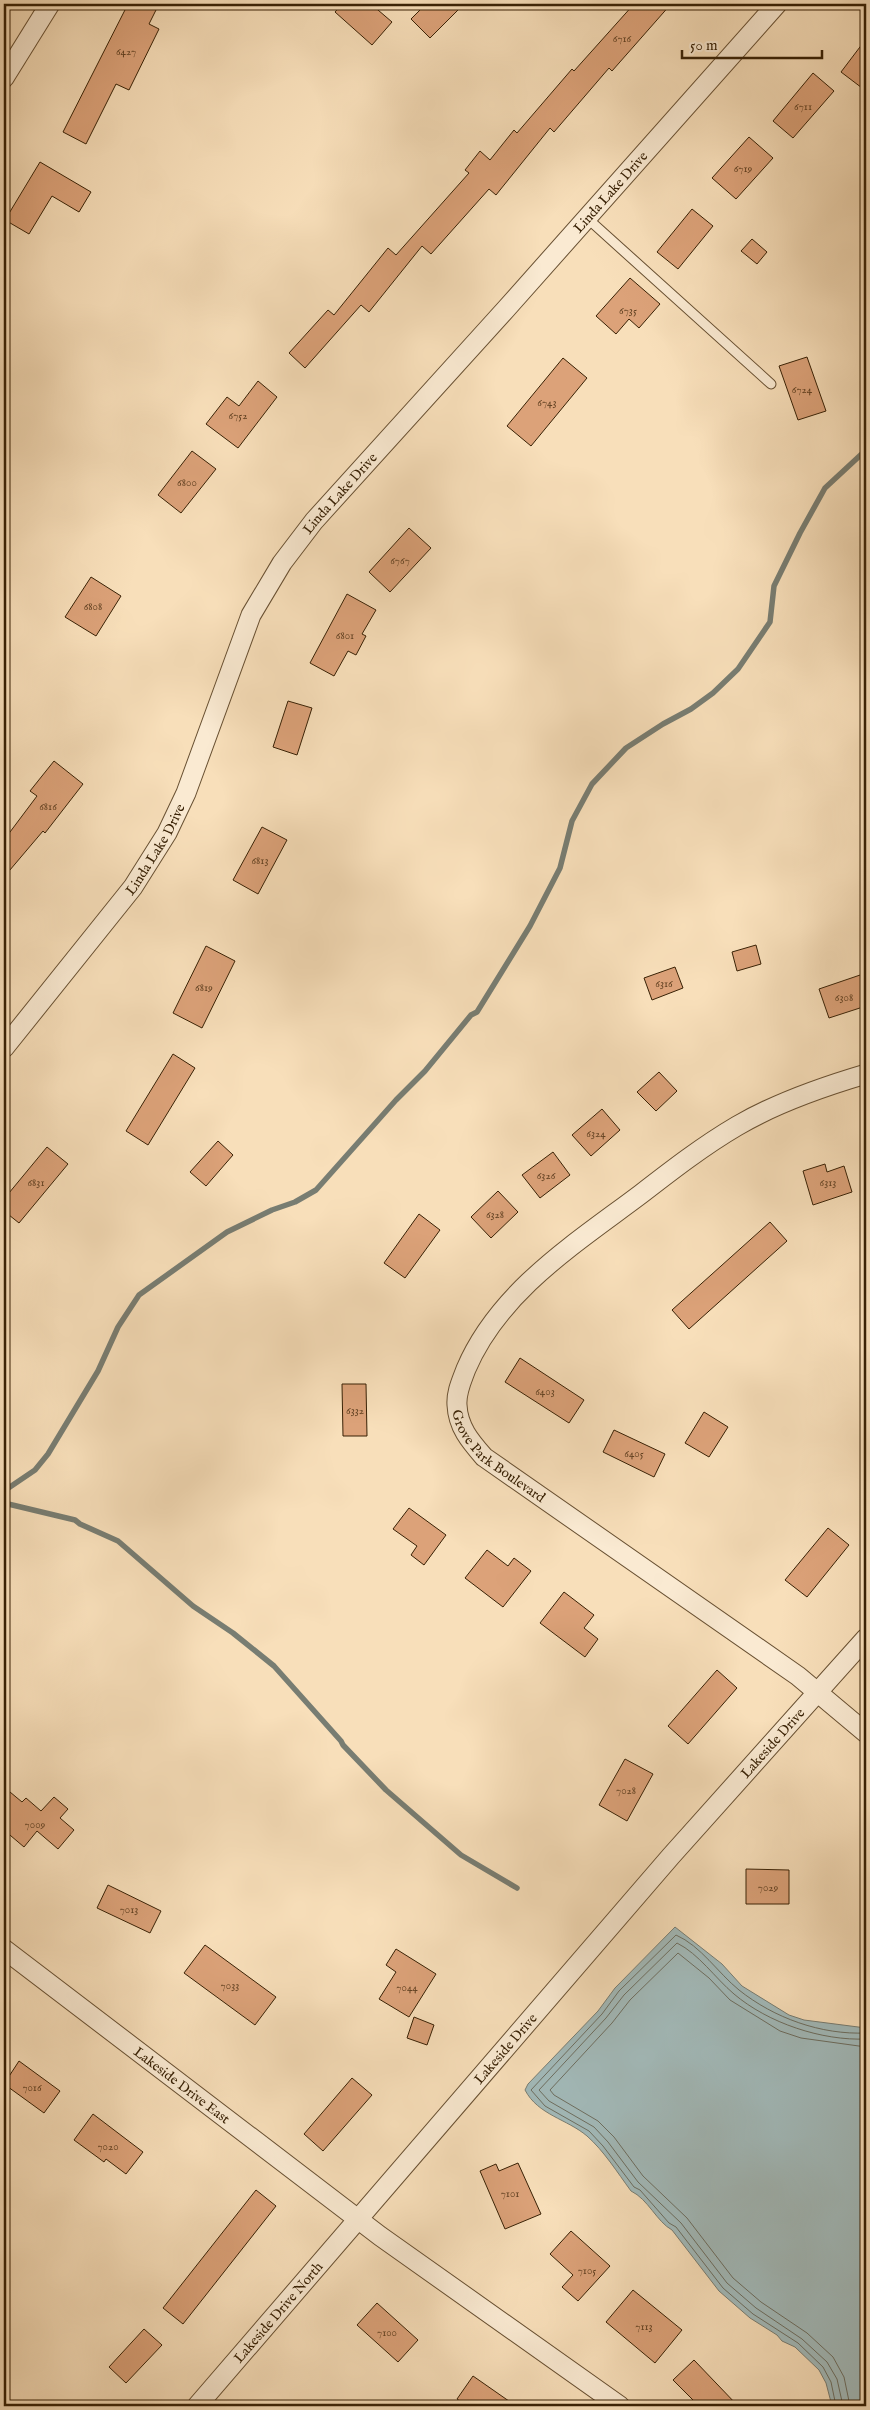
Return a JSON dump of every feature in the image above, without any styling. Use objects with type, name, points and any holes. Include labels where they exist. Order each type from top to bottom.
[{"type":"street","points":[[4,78],[50,4]]},
{"type":"street","name":"Linda Lake Drive","points":[[4,1048],[133,887],[166,833],[186,793],[251,615],[282,563],[314,520],[587,218],[777,4]]},
{"type":"street","name":"Grove Park Boulevard","points":[[866,1074],[831,1085],[775,1107],[738,1126],[695,1153],[586,1235],[529,1282],[488,1329],[471,1358],[459,1385],[457,1403],[459,1421],[468,1439],[484,1457],[723,1622],[818,1692],[866,1733]]},
{"type":"street","name":"Lakeside Drive","points":[[359,2219],[671,1856],[866,1638]]},
{"type":"street","name":"Lakeside Drive East","points":[[4,1949],[359,2219]]},
{"type":"street","points":[[359,2219],[452,2289],[620,2406]]},
{"type":"street","name":"Lakeside Drive North","points":[[197,2406],[359,2219]]},
{"type":"lane","points":[[587,218],[771,384]]},
{"type":"water","points":[[675,1927],[722,1964],[742,1986],[789,2015],[804,2020],[866,2028],[866,2406],[832,2406],[826,2383],[819,2370],[795,2347],[782,2341],[777,2335],[750,2318],[719,2291],[672,2230],[662,2222],[642,2199],[631,2191],[599,2148],[579,2130],[537,2105],[525,2090],[528,2084],[598,2011],[615,1988]]},
{"type":"building","points":[[128,4],[159,4],[149,24],[159,29],[129,90],[116,84],[86,144],[63,132]]},
{"type":"building","points":[[342,4],[371,4],[392,22],[372,45],[335,12]]},
{"type":"building","points":[[426,4],[464,4],[430,38],[411,19]]},
{"type":"building","points":[[634,4],[671,4],[612,71],[609,68],[554,132],[550,128],[496,195],[489,189],[431,254],[422,246],[369,312],[361,305],[305,368],[289,353],[328,310],[334,315],[388,248],[396,255],[469,173],[465,170],[480,151],[490,160],[514,130],[517,133],[572,69],[574,71]]},
{"type":"building","points":[[866,39],[866,91],[841,72]]},
{"type":"building","points":[[813,73],[834,91],[793,138],[773,121]]},
{"type":"building","points":[[749,137],[773,158],[736,199],[712,178]]},
{"type":"building","points":[[40,162],[91,192],[79,212],[52,196],[29,234],[5,220]]},
{"type":"building","points":[[692,209],[713,226],[678,269],[657,252]]},
{"type":"building","points":[[752,239],[767,252],[757,264],[741,251]]},
{"type":"building","points":[[630,278],[660,304],[639,328],[629,319],[616,334],[596,316]]},
{"type":"building","points":[[807,357],[826,411],[798,420],[779,366]]},
{"type":"building","points":[[563,358],[587,378],[531,446],[507,426]]},
{"type":"building","points":[[258,381],[277,397],[238,448],[206,424],[227,397],[239,406]]},
{"type":"building","points":[[192,451],[216,469],[181,513],[158,495]]},
{"type":"building","points":[[409,528],[431,548],[390,592],[369,572]]},
{"type":"building","points":[[91,577],[121,596],[96,636],[65,617]]},
{"type":"building","points":[[347,594],[376,610],[362,634],[366,636],[356,655],[348,651],[334,676],[310,663]]},
{"type":"building","points":[[288,701],[312,708],[297,755],[273,747]]},
{"type":"building","points":[[54,761],[83,784],[45,833],[43,831],[4,877],[4,840],[37,796],[30,791]]},
{"type":"building","points":[[262,827],[287,840],[258,894],[233,880]]},
{"type":"building","points":[[756,945],[761,964],[737,971],[732,952]]},
{"type":"building","points":[[206,946],[235,961],[202,1028],[173,1013]]},
{"type":"building","points":[[675,967],[683,988],[652,1000],[644,978]]},
{"type":"building","points":[[866,973],[866,1006],[829,1018],[819,989]]},
{"type":"building","points":[[173,1054],[195,1068],[148,1145],[126,1131]]},
{"type":"building","points":[[659,1072],[677,1091],[656,1111],[637,1092]]},
{"type":"building","points":[[602,1109],[620,1130],[591,1156],[572,1135]]},
{"type":"building","points":[[218,1141],[233,1155],[206,1186],[190,1172]]},
{"type":"building","points":[[47,1147],[68,1164],[19,1223],[4,1211],[4,1199]]},
{"type":"building","points":[[553,1152],[570,1175],[540,1198],[522,1175]]},
{"type":"building","points":[[825,1164],[827,1172],[844,1166],[852,1192],[813,1205],[803,1171]]},
{"type":"building","points":[[498,1191],[518,1212],[491,1238],[471,1217]]},
{"type":"building","points":[[419,1214],[440,1230],[405,1278],[384,1263]]},
{"type":"building","points":[[770,1222],[787,1241],[689,1329],[672,1310]]},
{"type":"building","points":[[520,1358],[584,1400],[569,1423],[505,1382]]},
{"type":"building","points":[[342,1384],[366,1384],[367,1436],[343,1436]]},
{"type":"building","points":[[704,1412],[728,1427],[709,1457],[685,1443]]},
{"type":"building","points":[[614,1430],[665,1454],[654,1477],[603,1452]]},
{"type":"building","points":[[409,1508],[446,1535],[424,1565],[411,1555],[417,1546],[393,1529]]},
{"type":"building","points":[[828,1528],[849,1545],[807,1597],[785,1580]]},
{"type":"building","points":[[487,1550],[508,1566],[514,1558],[531,1571],[503,1607],[465,1578]]},
{"type":"building","points":[[564,1592],[594,1615],[584,1628],[598,1639],[585,1657],[540,1623]]},
{"type":"building","points":[[717,1670],[737,1688],[688,1744],[668,1726]]},
{"type":"building","points":[[625,1759],[653,1774],[627,1821],[599,1805]]},
{"type":"building","points":[[4,1787],[22,1802],[26,1798],[41,1811],[54,1797],[68,1809],[60,1818],[74,1830],[58,1849],[37,1831],[24,1847],[4,1830]]},
{"type":"building","points":[[746,1869],[789,1870],[789,1904],[746,1904]]},
{"type":"building","points":[[108,1885],[161,1911],[150,1933],[97,1908]]},
{"type":"building","points":[[205,1945],[276,1997],[255,2025],[184,1973]]},
{"type":"building","points":[[396,1949],[436,1974],[409,2017],[379,1999],[396,1972],[386,1965]]},
{"type":"building","points":[[414,2017],[434,2025],[427,2045],[407,2038]]},
{"type":"building","points":[[19,2061],[60,2091],[44,2113],[4,2084]]},
{"type":"building","points":[[352,2078],[372,2095],[323,2151],[304,2134]]},
{"type":"building","points":[[93,2114],[143,2152],[126,2174],[106,2159],[104,2162],[74,2140]]},
{"type":"building","points":[[518,2163],[541,2214],[505,2229],[480,2171],[496,2164],[499,2171]]},
{"type":"building","points":[[256,2190],[276,2206],[183,2324],[163,2308]]},
{"type":"building","points":[[571,2231],[610,2266],[578,2301],[562,2287],[573,2275],[550,2254]]},
{"type":"building","points":[[633,2290],[682,2330],[655,2363],[606,2322]]},
{"type":"building","points":[[377,2303],[418,2340],[398,2362],[357,2325]]},
{"type":"building","points":[[144,2329],[162,2345],[126,2383],[109,2367]]},
{"type":"building","points":[[694,2360],[738,2406],[699,2406],[673,2380]]},
{"type":"building","points":[[473,2376],[516,2406],[467,2406],[457,2399]]},
{"type":"waterway","points":[[4,1491],[35,1470],[48,1454],[98,1371],[118,1327],[139,1295],[227,1232],[272,1210],[295,1202],[316,1190],[396,1100],[425,1071],[471,1015],[477,1012],[530,926],[560,868],[572,821],[592,784],[626,748],[663,724],[691,709],[713,693],[738,669],[770,622],[774,586],[825,488],[866,450]]},
{"type":"waterway","points":[[4,1503],[75,1520],[118,1541],[193,1606],[233,1633],[274,1666],[343,1745],[386,1790],[461,1855],[517,1888]]}]
